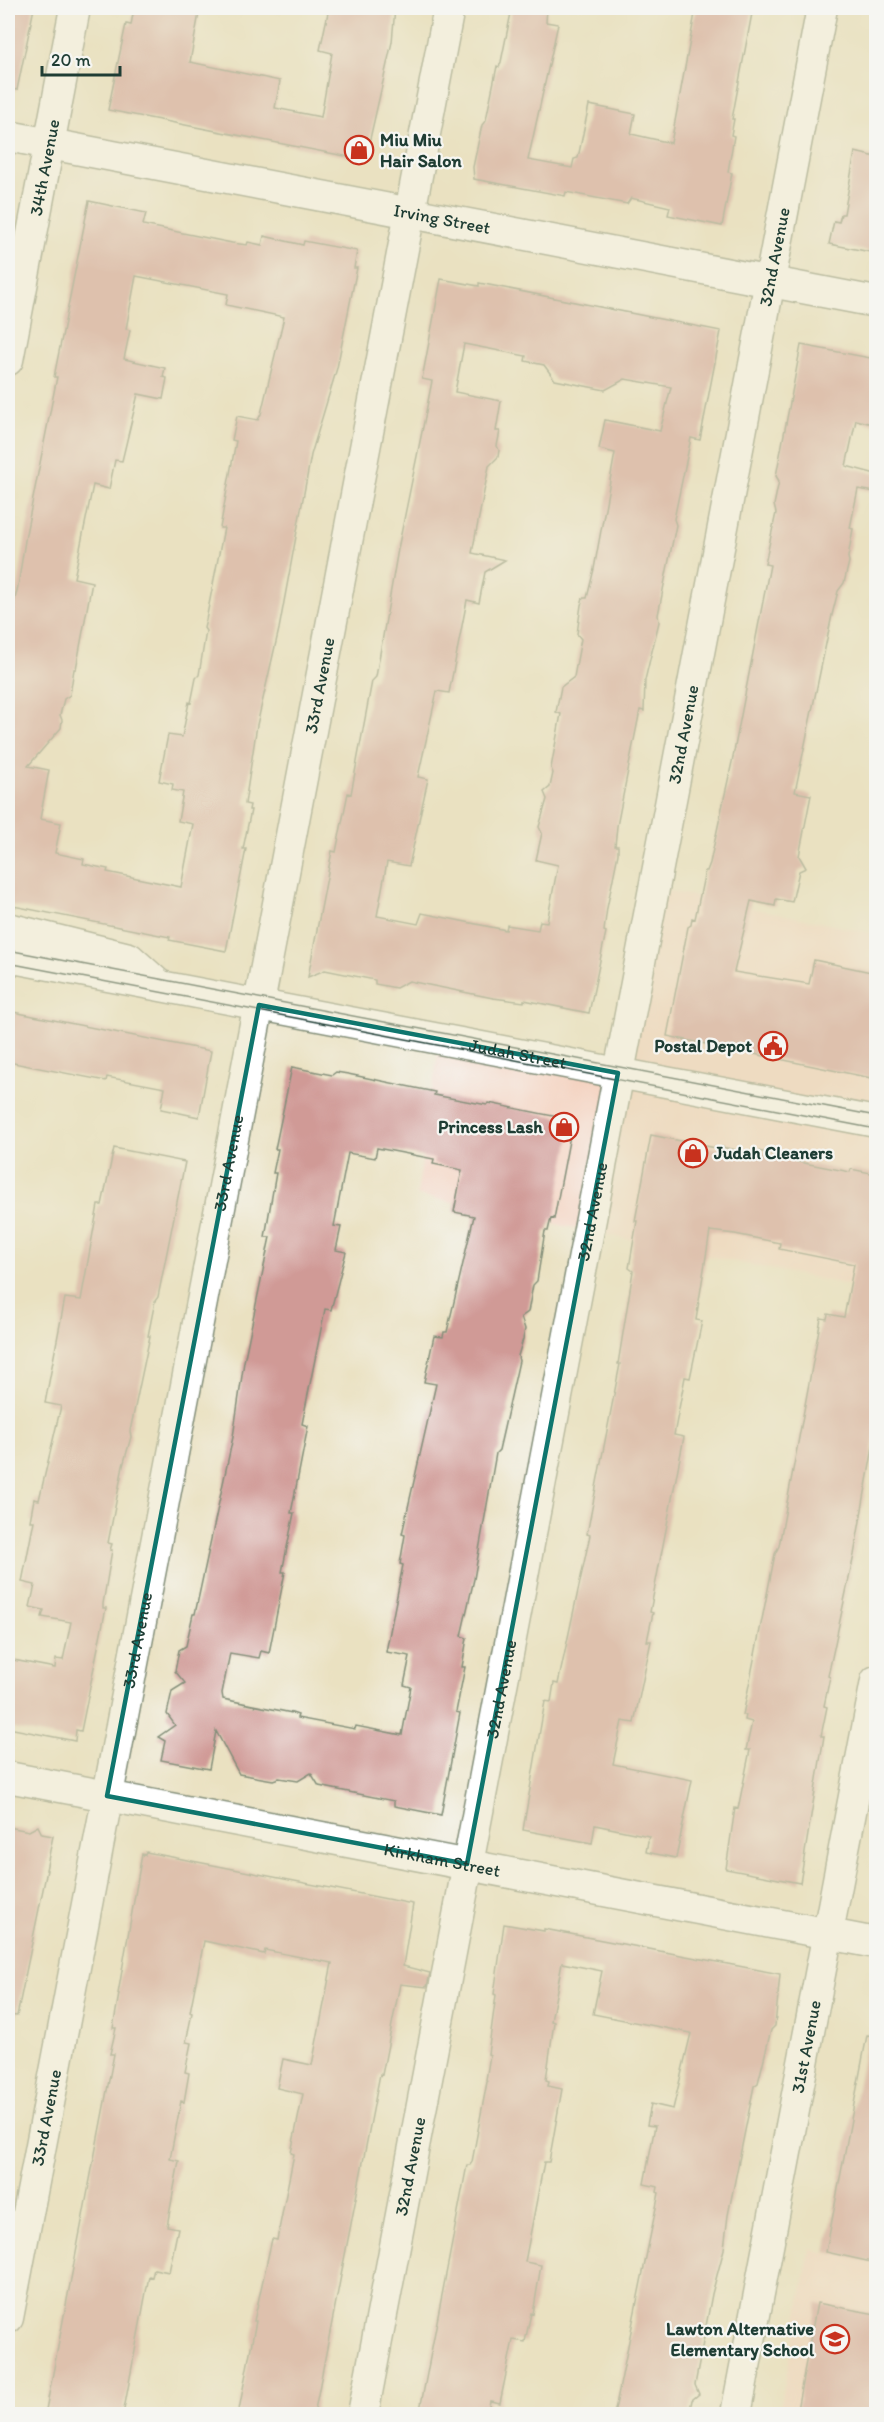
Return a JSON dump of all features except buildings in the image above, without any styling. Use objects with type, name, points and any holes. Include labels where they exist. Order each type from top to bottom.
[{"type":"street","name":"34th Avenue","points":[[8,360],[75,8]]},
{"type":"street","name":"33rd Avenue","points":[[8,2318],[449,8]]},
{"type":"street","name":"32nd Avenue","points":[[363,2415],[822,8]]},
{"type":"street","name":"Irving Street","points":[[8,136],[876,302]]},
{"type":"street","points":[[8,928],[129,958],[159,986]]},
{"type":"street","name":"Judah Street","points":[[8,957],[876,1122]]},
{"type":"street","name":"31st Avenue","points":[[736,2415],[876,1681]]},
{"type":"street","name":"Kirkham Street","points":[[8,1777],[876,1942]]},
{"type":"highlighted area","points":[[259,1005],[618,1073],[467,1864],[107,1796]]},
{"type":"shaded area","points":[[654,888],[876,934],[876,1291],[417,1195],[440,1039],[618,1073]]},
{"type":"shaded area","name":"Lawton Alternative Elementary School","points":[[810,2249],[876,2263],[876,2414],[779,2414]]},
{"type":"tram line","points":[[8,950],[876,1116]]},
{"type":"tram line","points":[[8,963],[876,1129]]},
{"type":"place","name":"Miu Miu Hair Salon","points":[[359,150]]},
{"type":"place","name":"Postal Depot","points":[[773,1046]]},
{"type":"place","name":"Princess Lash","points":[[564,1127]]},
{"type":"place","name":"Judah Cleaners","points":[[693,1153]]},
{"type":"place","name":"Lawton Alternative Elementary School","points":[[835,2339]]}]
